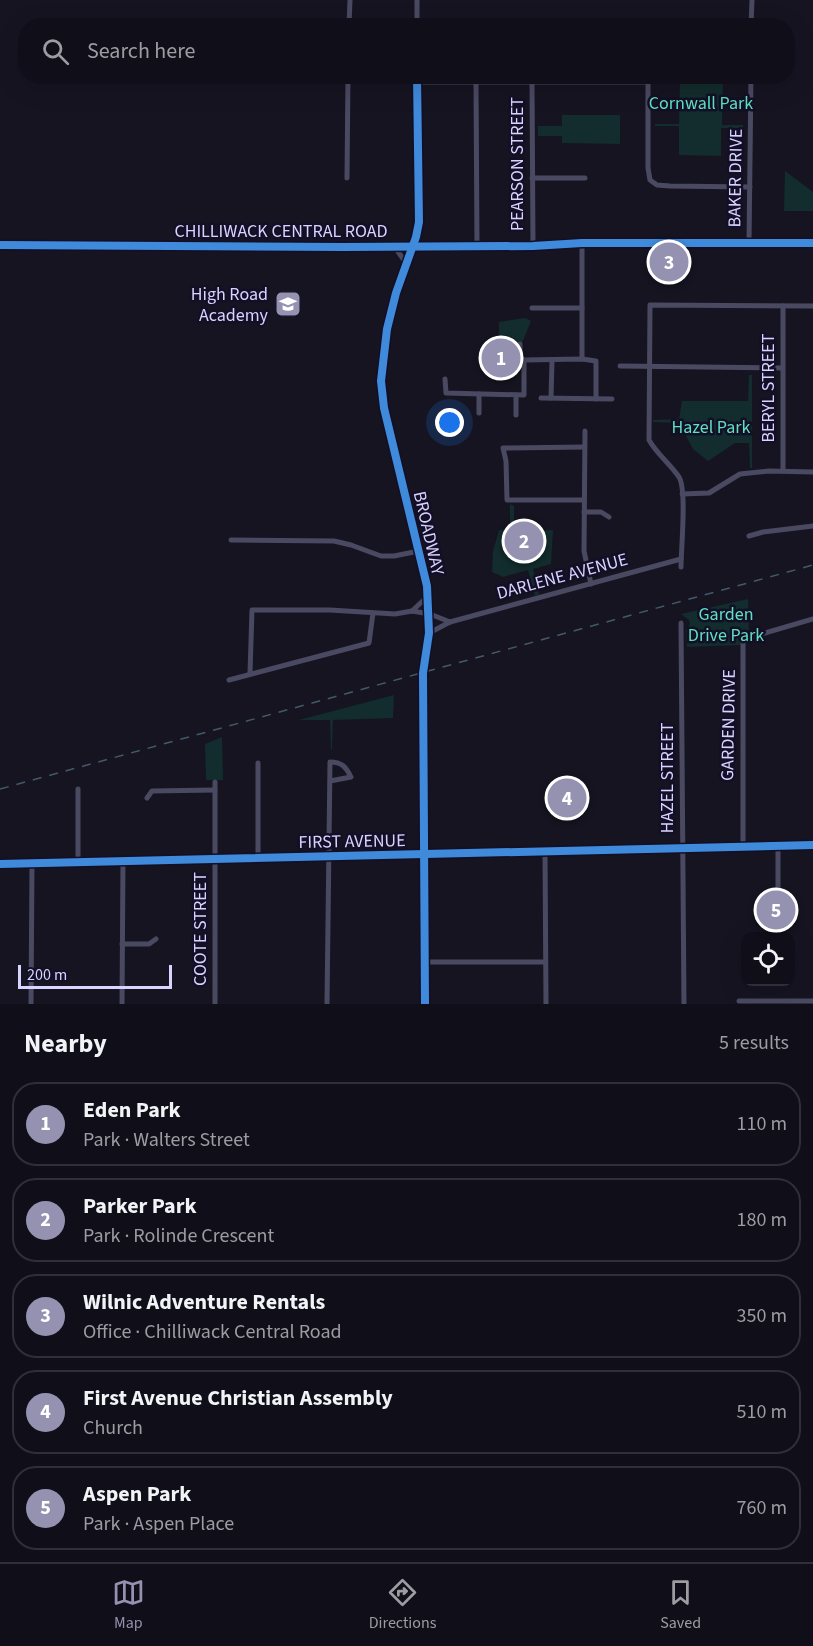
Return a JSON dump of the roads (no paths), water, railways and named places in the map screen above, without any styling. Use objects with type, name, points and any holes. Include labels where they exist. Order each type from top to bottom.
[{"type":"street","points":[[349,18],[350,0]]},
{"type":"street","points":[[417,0],[417,18]]},
{"type":"street","points":[[751,18],[752,0]]},
{"type":"street","points":[[346,178],[348,84]]},
{"type":"street","name":"BROADWAY","points":[[417,84],[418,222],[413,246],[396,293],[387,329],[381,381],[384,408],[418,551],[430,614],[423,664],[425,1004]]},
{"type":"street","points":[[476,84],[477,246]]},
{"type":"street","name":"PEARSON STREET","points":[[532,84],[533,246]]},
{"type":"street","points":[[648,84],[650,180],[657,185],[670,186],[750,187]]},
{"type":"street","name":"BAKER DRIVE","points":[[749,243],[751,84]]},
{"type":"street","points":[[532,178],[585,178]]},
{"type":"street","points":[[582,243],[582,359]]},
{"type":"street","name":"CHILLIWACK CENTRAL ROAD","points":[[0,245],[533,246],[582,243],[813,243]]},
{"type":"street","points":[[394,246],[406,263]]},
{"type":"street","points":[[681,567],[682,494],[680,479],[656,452],[649,440],[650,305],[813,306]]},
{"type":"street","name":"BERYL STREET","points":[[783,306],[783,471]]},
{"type":"street","points":[[532,308],[582,308]]},
{"type":"street","points":[[520,344],[520,360],[582,359],[596,361],[596,399]]},
{"type":"street","points":[[446,378],[446,393],[524,395],[524,360]]},
{"type":"street","points":[[551,398],[552,361]]},
{"type":"street","points":[[621,366],[783,368]]},
{"type":"street","points":[[479,394],[479,413]]},
{"type":"street","points":[[516,395],[516,415]]},
{"type":"street","points":[[541,398],[612,399]]},
{"type":"street","points":[[585,431],[584,551],[591,584]]},
{"type":"street","points":[[584,447],[503,448],[507,500],[584,500]]},
{"type":"street","points":[[682,494],[709,493],[740,474],[783,471],[813,472]]},
{"type":"street","points":[[584,512],[601,512],[609,517]]},
{"type":"street","points":[[749,536],[813,526]]},
{"type":"street","points":[[231,540],[334,541],[381,556],[418,551]]},
{"type":"street","name":"DARLENE AVENUE","points":[[429,633],[450,622],[681,559]]},
{"type":"street","points":[[412,611],[428,597]]},
{"type":"street","points":[[250,673],[252,610],[395,614],[412,611],[430,614],[450,622]]},
{"type":"street","points":[[229,680],[369,643],[373,613]]},
{"type":"street","name":"GARDEN DRIVE","points":[[742,847],[743,643],[748,638],[813,619]]},
{"type":"street","name":"HAZEL STREET","points":[[681,623],[684,1004]]},
{"type":"street","points":[[258,762],[258,858]]},
{"type":"street","points":[[327,1004],[330,762],[339,762],[346,767],[351,777],[330,781]]},
{"type":"street","name":"COOTE STREET","points":[[215,782],[215,1004]]},
{"type":"street","points":[[78,789],[78,861]]},
{"type":"street","points":[[147,798],[152,791],[215,790]]},
{"type":"street","points":[[778,846],[778,891]]},
{"type":"street","name":"FIRST AVENUE","points":[[0,864],[813,846]]},
{"type":"street","points":[[544,851],[546,1004]]},
{"type":"street","points":[[122,1004],[123,861]]},
{"type":"street","points":[[31,1004],[32,863]]},
{"type":"street","points":[[122,944],[149,944],[156,939]]},
{"type":"street","points":[[424,962],[545,962]]},
{"type":"street","points":[[739,1001],[813,1001]]},
{"type":"railway","points":[[0,789],[813,565]]},
{"type":"place","name":"Wilnic Adventure Rentals","points":[[669,262]]},
{"type":"place","name":"High Road Academy","points":[[288,304]]},
{"type":"place","name":"Eden Park","points":[[501,358]]},
{"type":"place","name":"Parker Park","points":[[524,541]]},
{"type":"place","name":"First Avenue Christian Assembly","points":[[567,798]]},
{"type":"place","name":"Aspen Park","points":[[776,910]]},
{"type":"park label","name":"Cornwall Park","points":[[701,103]]},
{"type":"park label","name":"Hazel Park","points":[[711,427]]},
{"type":"park label","name":"Garden Drive Park","points":[[726,624]]}]
